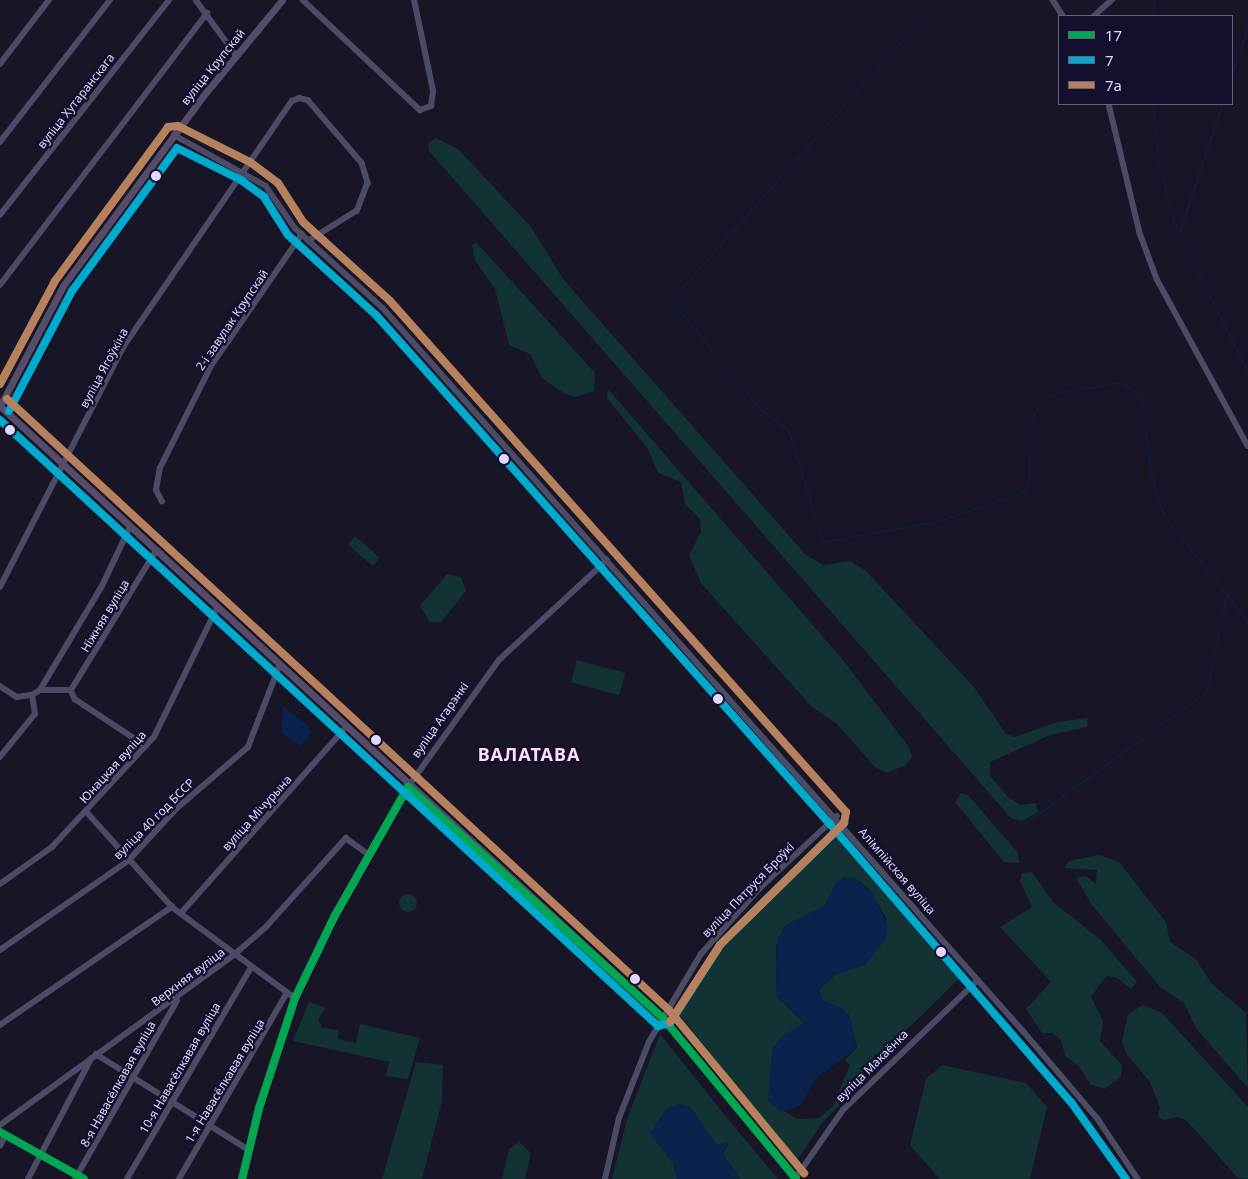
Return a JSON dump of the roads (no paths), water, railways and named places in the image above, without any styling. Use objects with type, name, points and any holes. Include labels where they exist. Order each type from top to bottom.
[{"type":"main road","name":"вуліца Крупскай","points":[[0,406],[63,286],[174,135],[236,55],[282,0]]},
{"type":"main road","points":[[0,406],[279,667],[346,727],[408,787],[662,1017],[796,1179]]},
{"type":"main road","name":"вуліца Агарэнкі","points":[[242,1179],[295,998],[368,854],[408,787]]},
{"type":"street","points":[[0,64],[49,0]]},
{"type":"street","points":[[0,142],[110,0]]},
{"type":"street","name":"вуліца Хутаранскага","points":[[0,215],[169,0]]},
{"type":"street","points":[[196,0],[236,55]]},
{"type":"street","points":[[303,0],[420,110],[431,106],[433,91],[414,0]]},
{"type":"street","points":[[1053,0],[1062,15]]},
{"type":"street","points":[[1095,15],[1112,0]]},
{"type":"street","points":[[0,285],[207,13]]},
{"type":"street","name":"вуліца Ягоўкіна","points":[[0,587],[2,578],[64,466],[124,346],[246,171],[292,101],[308,100],[362,162],[368,183],[357,211],[309,240]]},
{"type":"street","points":[[1109,105],[1140,233],[1157,279],[1248,446]]},
{"type":"street","points":[[174,135],[246,171],[271,190],[302,234]]},
{"type":"street","name":"Алімпійская вуліца","points":[[302,234],[383,308],[837,816],[1079,1096],[1138,1179]]},
{"type":"street","name":"2-і завулак Крупскай","points":[[162,502],[156,490],[158,474],[211,366],[302,234]]},
{"type":"street","points":[[0,686],[17,697],[32,695],[40,690],[102,586],[130,527]]},
{"type":"street","name":"Ніжняя вуліца","points":[[71,690],[156,551]]},
{"type":"street","name":"вуліца Агарэнкі","points":[[408,787],[495,664],[607,560]]},
{"type":"street","name":"Юнацкая вуліца","points":[[0,884],[37,860],[86,811],[159,730],[217,608]]},
{"type":"street","name":"вуліца 40 год БССР","points":[[0,950],[128,861],[176,809],[248,746],[279,667]]},
{"type":"street","points":[[40,690],[71,690],[74,699],[146,746]]},
{"type":"street","points":[[0,757],[34,714],[32,695]]},
{"type":"street","name":"вуліца Мічурына","points":[[182,912],[346,727]]},
{"type":"street","points":[[86,811],[128,861],[172,907],[182,912],[251,968],[295,998]]},
{"type":"street","name":"вуліца Пятруся Броўкі","points":[[605,1179],[630,1088],[662,1017],[712,940],[837,816]]},
{"type":"street","name":"Верхняя вуліца","points":[[0,1125],[93,1056],[179,998],[235,954],[266,928],[346,838],[368,854]]},
{"type":"street","points":[[0,1025],[172,907]]},
{"type":"street","name":"10-я Навасёлкавая вуліца","points":[[127,1179],[251,968]]},
{"type":"street","name":"вуліца Макаёнка","points":[[796,1179],[843,1110],[978,980]]},
{"type":"street","name":"1-я Навасёлкавая вуліца","points":[[179,1179],[287,993]]},
{"type":"street","name":"8-я Навасёлкавая вуліца","points":[[77,1177],[179,998]]},
{"type":"street","points":[[28,1179],[93,1056],[133,1077],[209,1127],[249,1150]]},
{"type":"street","points":[[0,1146],[3,1134],[77,1177],[84,1179]]},
{"type":"water","points":[[283,706],[308,726],[311,732],[301,746],[281,733]]},
{"type":"water","points":[[846,877],[855,878],[872,892],[888,926],[886,939],[866,964],[835,975],[819,990],[823,1000],[843,1009],[851,1019],[856,1049],[817,1077],[800,1106],[781,1112],[768,1101],[772,1050],[782,1036],[804,1023],[776,996],[777,940],[788,924],[824,906],[836,882]]},
{"type":"water","points":[[678,1104],[691,1108],[717,1145],[729,1141],[723,1154],[740,1179],[677,1179],[673,1163],[650,1133],[666,1110]]},
{"type":"waterway","points":[[1153,15],[1154,0]]},
{"type":"waterway","points":[[924,16],[671,300],[760,409],[788,429],[823,542],[938,521],[1024,492],[1029,477],[1028,425],[1038,407]]},
{"type":"waterway","points":[[1233,71],[1248,25]]},
{"type":"waterway","points":[[1153,105],[1158,159],[1173,221],[1248,372]]},
{"type":"waterway","points":[[1179,233],[1222,105]]},
{"type":"waterway","points":[[1047,395],[1121,382],[1141,395],[1151,474],[1163,514],[1248,622]]},
{"type":"waterway","points":[[1031,819],[1207,691],[1226,599]]},
{"type":"district","name":"ВАЛАТАВА","points":[[529,754]]}]
